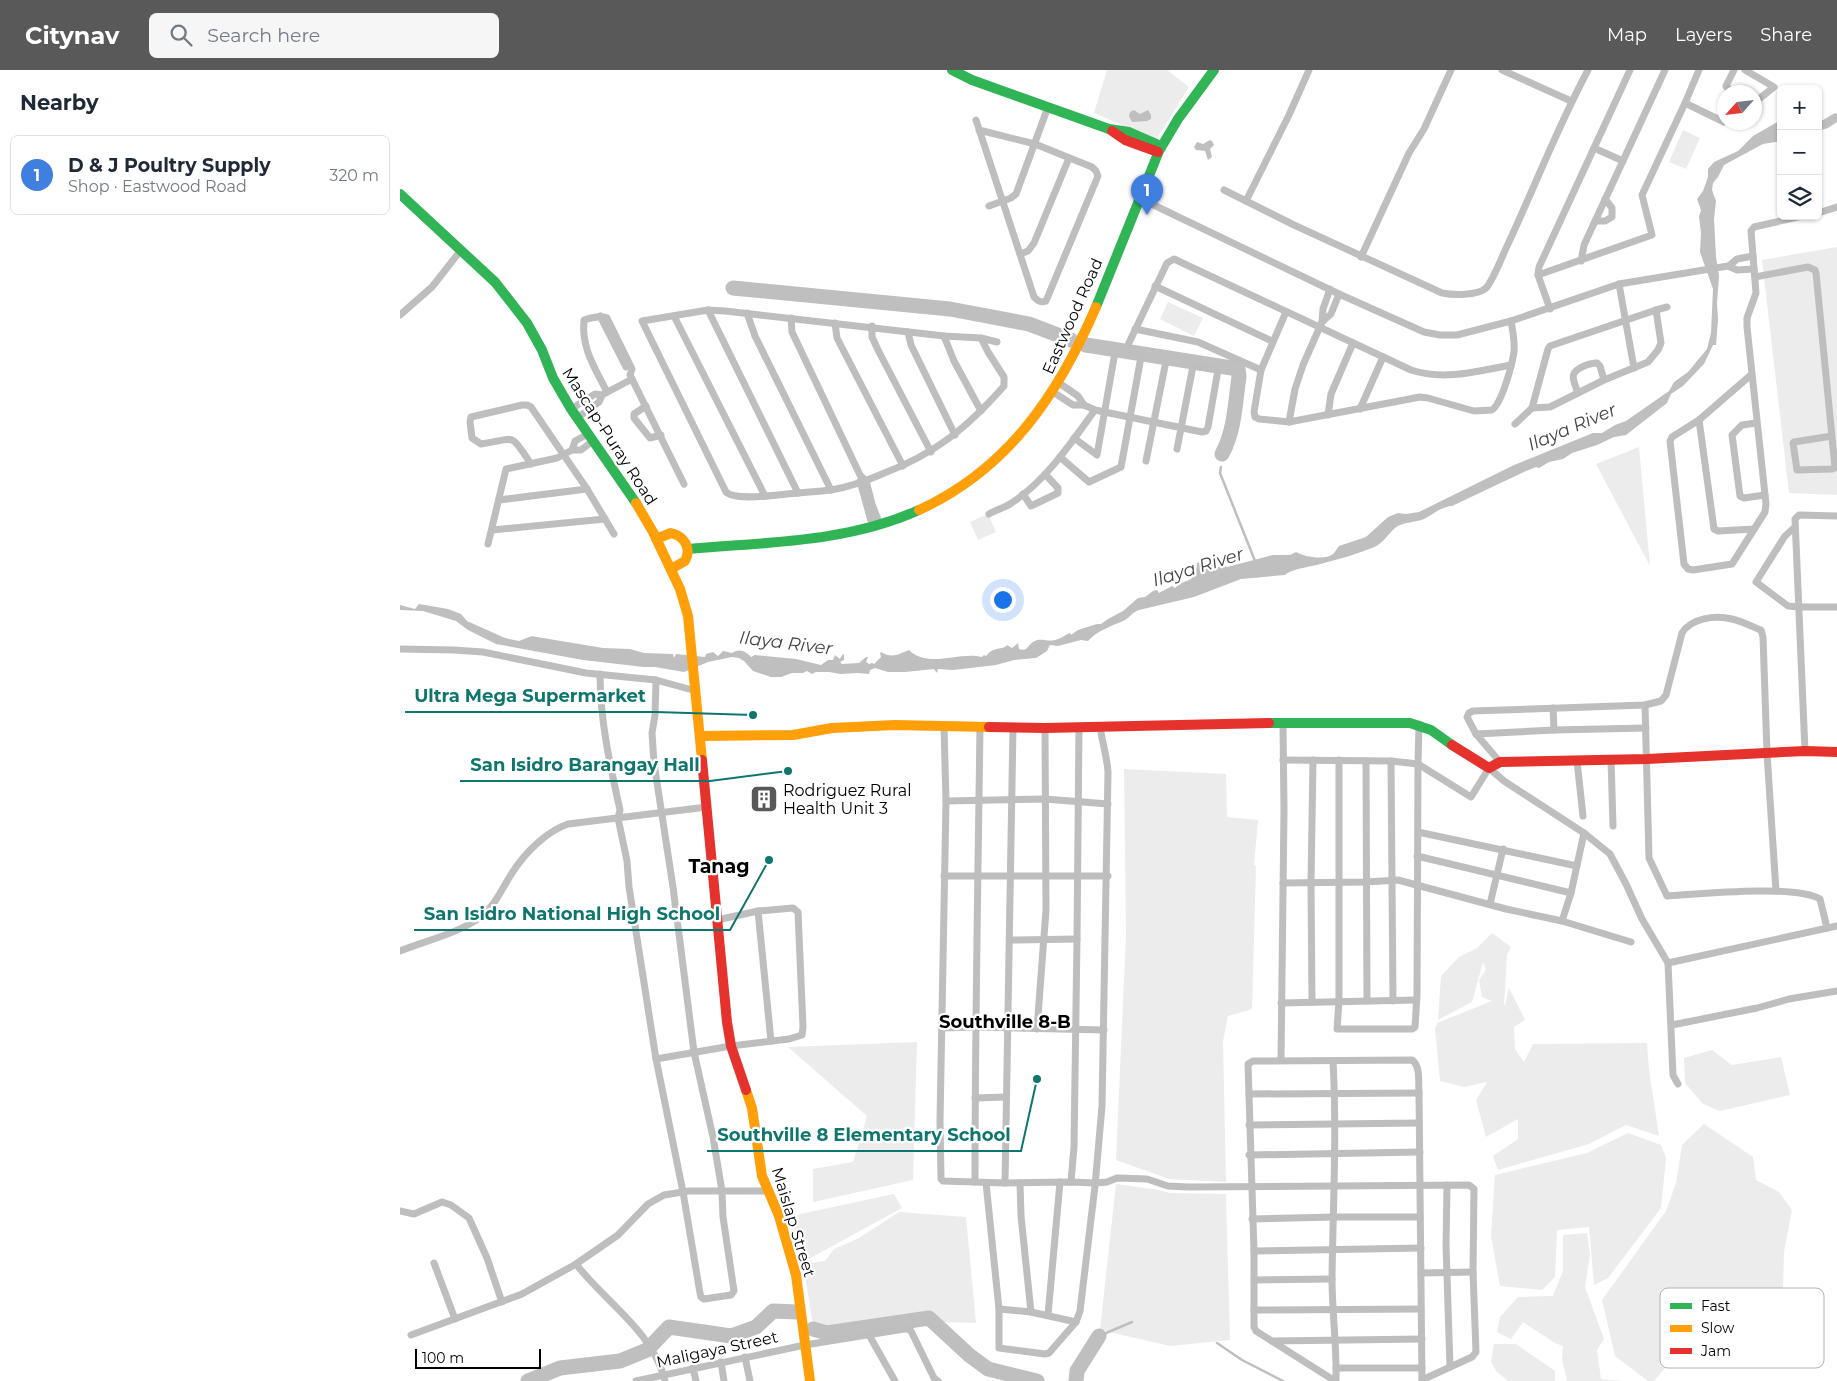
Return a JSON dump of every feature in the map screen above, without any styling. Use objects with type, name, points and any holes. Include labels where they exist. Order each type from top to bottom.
[{"type":"street","points":[[952,70],[972,80],[1109,129],[1129,132],[1159,149]]},
{"type":"street","name":"Eastwood Road","points":[[688,549],[826,537],[877,526],[900,519],[942,499],[979,474],[997,459],[1025,431],[1056,387],[1084,333],[1159,149],[1180,115],[1214,70]]},
{"type":"street","points":[[1246,201],[1309,70]]},
{"type":"street","points":[[1361,257],[1409,153],[1424,129],[1451,70]]},
{"type":"street","points":[[1502,70],[1571,101]]},
{"type":"street","points":[[1224,190],[1442,294],[1454,295],[1485,289],[1514,232],[1571,101],[1588,70]]},
{"type":"street","points":[[1550,309],[1538,275],[1539,267],[1630,70]]},
{"type":"street","points":[[1581,261],[1584,244],[1665,70]]},
{"type":"street","points":[[1538,275],[1652,235],[1642,195],[1699,70]]},
{"type":"street","points":[[1726,85],[1734,70]]},
{"type":"street","points":[[1745,70],[1774,87],[1773,90],[1762,98]]},
{"type":"street","points":[[1685,103],[1717,118]]},
{"type":"street","points":[[989,206],[1016,194],[1048,107]]},
{"type":"street","points":[[976,120],[979,130],[1003,201],[1034,297],[1037,301],[1046,301],[1098,176],[1092,167],[1035,144],[979,130]]},
{"type":"street","points":[[1594,148],[1623,162]]},
{"type":"street","points":[[1020,254],[1028,251],[1034,243],[1069,158]]},
{"type":"street","name":"Mascap-Puray Road","points":[[400,194],[495,282],[527,324],[542,350],[553,378],[590,438],[630,493],[656,539],[671,569],[684,602],[691,639],[707,807]]},
{"type":"street","points":[[1139,198],[1339,294],[1424,332],[1440,335],[1457,335],[1512,321],[1619,284],[1727,266],[1737,259],[1753,256]]},
{"type":"street","points":[[1595,220],[1605,220],[1612,217],[1612,208],[1605,200]]},
{"type":"street","points":[[1822,212],[1837,207]]},
{"type":"street","points":[[1752,374],[1699,420],[1672,437],[1669,445],[1684,564],[1688,569],[1693,570],[1732,564],[1765,512],[1765,495],[1747,327],[1747,318],[1756,293],[1750,231],[1754,227],[1785,220]]},
{"type":"street","points":[[400,315],[432,287],[462,250]]},
{"type":"street","points":[[1127,347],[1167,263],[1174,259],[1286,312],[1321,324],[1353,344],[1425,375],[1453,375],[1511,366]]},
{"type":"street","points":[[1727,266],[1737,270],[1754,269]]},
{"type":"street","points":[[1755,277],[1808,267],[1815,270],[1832,436],[1835,468],[1798,470],[1793,443],[1832,436]]},
{"type":"street","points":[[1619,284],[1634,368]]},
{"type":"street","points":[[1155,286],[1272,341]]},
{"type":"street","points":[[1289,422],[1298,381],[1321,324],[1323,310],[1330,289]]},
{"type":"street","points":[[1321,324],[1331,314],[1339,294]]},
{"type":"street","points":[[1515,424],[1532,408],[1550,346],[1625,319],[1667,308]]},
{"type":"street","points":[[708,310],[798,493]]},
{"type":"street","points":[[981,338],[1005,382],[981,411],[956,435],[931,452],[903,466],[832,490],[765,496],[733,496],[726,492],[642,321],[708,310],[872,326],[944,336],[981,338],[997,342]]},
{"type":"street","points":[[1532,408],[1550,407],[1604,380],[1648,362],[1661,343],[1656,310]]},
{"type":"street","points":[[1286,312],[1261,370],[1254,412],[1255,417],[1260,419],[1289,422],[1420,397],[1474,411],[1492,410],[1498,404],[1511,366],[1514,340],[1512,321]]},
{"type":"street","points":[[747,313],[755,336],[832,490]]},
{"type":"street","points":[[604,393],[584,344],[584,320],[600,316],[607,318],[632,369],[631,377],[684,484]]},
{"type":"street","points":[[674,316],[765,496]]},
{"type":"street","points":[[791,318],[792,332],[862,480],[872,504],[877,526]]},
{"type":"street","points":[[835,323],[837,338],[903,466]]},
{"type":"street","points":[[872,326],[872,336],[878,350],[931,452]]},
{"type":"street","points":[[1135,329],[1198,342],[1261,370]]},
{"type":"street","points":[[908,332],[910,344],[956,435]]},
{"type":"street","points":[[944,336],[954,361],[981,411]]},
{"type":"street","points":[[1328,415],[1331,394],[1353,344]]},
{"type":"street","points":[[1060,458],[1089,482],[1118,469],[1123,462],[1141,357]]},
{"type":"street","points":[[1360,409],[1384,357]]},
{"type":"street","points":[[1074,438],[1097,455],[1114,358]]},
{"type":"street","points":[[1146,461],[1166,361]]},
{"type":"street","points":[[1578,393],[1572,379],[1577,369],[1597,362],[1604,380]]},
{"type":"street","points":[[1056,387],[1074,405],[1084,405],[1095,410],[1155,421],[1182,427],[1202,432],[1206,431],[1218,370],[1193,366],[1182,427],[1177,449]]},
{"type":"street","points":[[574,413],[599,402],[604,393],[631,377]]},
{"type":"street","points":[[1056,387],[1078,396],[1084,405]]},
{"type":"street","points":[[531,464],[513,439],[507,438],[481,444],[472,438],[470,434],[471,417],[527,405],[531,408],[587,489],[614,534]]},
{"type":"street","points":[[646,406],[636,411],[634,418],[650,438],[661,435]]},
{"type":"street","points":[[989,514],[1010,504],[1045,474],[1060,458],[1095,410]]},
{"type":"street","points":[[1699,420],[1714,529],[1718,531],[1754,530]]},
{"type":"street","points":[[1756,423],[1742,426],[1732,435],[1740,496],[1744,498],[1765,495]]},
{"type":"street","points":[[488,544],[506,469],[551,460],[572,450],[581,450],[590,438]]},
{"type":"street","points":[[1023,494],[1031,506],[1058,493],[1058,488],[1045,474]]},
{"type":"street","points":[[499,500],[587,489]]},
{"type":"street","points":[[1804,751],[1796,519],[1800,515],[1837,516]]},
{"type":"street","points":[[492,530],[605,519]]},
{"type":"street","points":[[1795,527],[1785,536],[1756,580],[1757,584],[1788,606],[1799,608],[1837,607]]},
{"type":"street","points":[[656,539],[666,534],[677,535],[682,538],[688,549],[686,560],[671,569]]},
{"type":"street","points":[[1500,762],[1476,734],[1467,717],[1469,713],[1473,711],[1645,706],[1661,701],[1666,695],[1682,633],[1686,626],[1698,621],[1718,618],[1732,619],[1760,630],[1763,637],[1767,753],[1776,891]]},
{"type":"street","points":[[400,649],[476,652],[586,673],[695,686]]},
{"type":"street","points":[[600,674],[606,742],[620,810],[618,818],[627,861],[629,887],[656,1059],[683,1192],[700,1293],[704,1299],[734,1294],[723,1217],[722,1191],[713,1137],[694,1052],[662,812],[652,733],[656,703],[656,680]]},
{"type":"street","points":[[1645,706],[1649,858],[1667,896],[1776,891],[1806,894],[1820,899],[1827,928]]},
{"type":"street","points":[[1553,708],[1554,730]]},
{"type":"street","points":[[700,736],[793,735],[827,729],[874,726],[1045,728],[1240,723],[1419,724],[1433,731],[1461,752],[1489,768],[1504,781],[1584,833],[1610,854],[1642,919],[1668,963],[1673,1075],[1678,1084]]},
{"type":"street","points":[[1281,1060],[1284,883],[1282,724]]},
{"type":"street","points":[[1339,760],[1339,1001],[1337,1029],[1409,1030],[1415,1027],[1416,1000],[1419,724]]},
{"type":"street","points":[[944,726],[946,801],[940,1176],[943,1181],[1095,1183],[1107,1182],[1117,1178],[1147,1179],[1168,1186],[1252,1188],[1334,1186],[1420,1185],[1469,1185],[1474,1189],[1473,1272],[1476,1352],[1472,1357],[1422,1380],[1422,1309],[1420,1248],[1420,1217],[1420,1185],[1420,1152],[1419,1093],[1418,1066],[1412,1060],[1281,1060],[1250,1062],[1248,1064],[1249,1155],[1252,1188],[1254,1251],[1254,1329],[1335,1381],[1332,1279],[1334,1217],[1334,1186],[1334,1124],[1335,1094],[1333,1061]]},
{"type":"street","points":[[975,1182],[975,1027],[980,726]]},
{"type":"street","points":[[986,1183],[999,1310],[1000,1348],[1049,1353],[1076,1322],[1080,1312],[1102,1106],[1108,876],[1108,772],[1100,726]]},
{"type":"street","points":[[1005,1183],[1007,1028],[1012,876],[1013,727]]},
{"type":"street","points":[[1071,1182],[1074,1147],[1079,727]]},
{"type":"street","points":[[1037,1029],[1042,940],[1045,925],[1045,728]]},
{"type":"street","points":[[1476,734],[1646,728]]},
{"type":"street","points":[[1283,760],[1339,760],[1418,764],[1472,797],[1489,768],[1500,762],[1647,759],[1804,751],[1837,752]]},
{"type":"street","points":[[1611,759],[1613,826]]},
{"type":"street","points":[[1312,1002],[1313,760]]},
{"type":"street","points":[[1577,761],[1583,816]]},
{"type":"street","points":[[1366,762],[1367,1001]]},
{"type":"street","points":[[1391,762],[1393,1001]]},
{"type":"street","points":[[946,801],[1045,799],[1108,804]]},
{"type":"street","points":[[400,951],[458,929],[482,916],[500,894],[514,870],[526,856],[561,826],[707,807]]},
{"type":"street","name":"Maislap Street","points":[[707,807],[727,1022],[731,1046],[748,1095],[762,1176],[779,1216],[796,1275],[810,1381]]},
{"type":"street","points":[[1418,832],[1577,866]]},
{"type":"street","points":[[1562,922],[1571,893],[1584,833]]},
{"type":"street","points":[[1490,904],[1504,849]]},
{"type":"street","points":[[1417,856],[1571,893]]},
{"type":"street","points":[[944,876],[1108,876]]},
{"type":"street","points":[[1284,883],[1392,880],[1417,884],[1631,942]]},
{"type":"street","points":[[656,1059],[731,1046],[771,1042],[802,1035],[798,912],[793,908],[758,911],[718,920]]},
{"type":"street","points":[[758,911],[771,1042]]},
{"type":"street","points":[[1668,963],[1837,926]]},
{"type":"street","points":[[1010,940],[1077,939]]},
{"type":"street","points":[[1672,1025],[1756,1008],[1789,999],[1837,991]]},
{"type":"street","points":[[1281,1003],[1416,1000]]},
{"type":"street","points":[[942,1028],[1104,1030]]},
{"type":"street","points":[[1249,1094],[1419,1093]]},
{"type":"street","points":[[975,1098],[1006,1098]]},
{"type":"street","points":[[1249,1125],[1419,1123]]},
{"type":"street","points":[[1249,1155],[1420,1152]]},
{"type":"street","points":[[1048,1315],[1060,1182]]},
{"type":"street","points":[[1020,1183],[1021,1216],[1031,1312]]},
{"type":"street","points":[[1447,1185],[1450,1367]]},
{"type":"street","points":[[411,1335],[522,1294],[576,1264],[618,1235],[648,1204],[664,1194],[769,1191]]},
{"type":"street","points":[[400,1211],[414,1214],[442,1202],[451,1205],[469,1218],[487,1258],[502,1302]]},
{"type":"street","points":[[1252,1220],[1334,1217],[1420,1217]]},
{"type":"street","points":[[1254,1251],[1333,1248],[1420,1248]]},
{"type":"street","points":[[434,1263],[455,1319]]},
{"type":"street","points":[[576,1264],[590,1282],[638,1330],[652,1351],[664,1378]]},
{"type":"street","points":[[1421,1273],[1473,1272]]},
{"type":"street","points":[[1254,1280],[1332,1279]]},
{"type":"street","points":[[1254,1310],[1422,1309]]},
{"type":"street","points":[[999,1310],[1031,1312],[1076,1322]]},
{"type":"street","name":"Maligaya Street","points":[[637,1381],[664,1378],[693,1368],[805,1345],[908,1329],[934,1378],[938,1381]]},
{"type":"street","points":[[869,1335],[896,1381]]},
{"type":"street","points":[[1272,1341],[1334,1342],[1422,1339]]},
{"type":"street","points":[[745,1357],[750,1381]]},
{"type":"street","points":[[721,1362],[724,1381]]},
{"type":"street","points":[[693,1368],[696,1381]]},
{"type":"street","points":[[1336,1368],[1422,1368]]},
{"type":"shaded area","points":[[1107,70],[1167,70],[1189,87],[1156,140],[1094,113]]},
{"type":"shaded area","points":[[1683,130],[1700,138],[1686,169],[1669,162]]},
{"type":"shaded area","points":[[1837,247],[1837,495],[1789,493],[1762,260]]},
{"type":"shaded area","points":[[1168,302],[1203,318],[1194,336],[1160,319]]},
{"type":"shaded area","points":[[1639,447],[1650,566],[1596,464]]},
{"type":"shaded area","points":[[988,514],[996,532],[978,540],[970,522]]},
{"type":"shaded area","points":[[1124,769],[1226,774],[1227,817],[1258,820],[1254,865],[1256,866],[1252,1009],[1228,1016],[1223,1041],[1226,1182],[1169,1179],[1116,1160],[1126,935]]},
{"type":"shaded area","points":[[1492,933],[1511,947],[1507,955],[1504,1005],[1509,988],[1525,1020],[1514,1027],[1515,1049],[1524,1062],[1533,1044],[1647,1043],[1659,1136],[1626,1125],[1589,1144],[1498,1170],[1493,1156],[1518,1139],[1518,1119],[1486,1137],[1476,1100],[1487,1082],[1464,1087],[1440,1081],[1435,1029],[1437,1023],[1492,1001],[1482,997],[1479,980],[1486,970],[1483,962],[1472,1002],[1438,1020],[1441,976],[1459,957],[1477,948]]},
{"type":"shaded area","points":[[917,1042],[913,1180],[813,1202],[813,1169],[853,1162],[867,1116],[788,1047]]},
{"type":"shaded area","points":[[1712,1050],[1732,1065],[1781,1057],[1790,1095],[1720,1111],[1703,1104],[1685,1083],[1684,1058]]},
{"type":"shaded area","points":[[1704,1124],[1753,1157],[1756,1180],[1779,1192],[1792,1210],[1784,1252],[1783,1288],[1660,1288],[1660,1368],[1665,1368],[1654,1381],[1648,1381],[1615,1356],[1602,1300],[1666,1211],[1676,1183],[1682,1145]]},
{"type":"shaded area","points":[[1628,1133],[1661,1145],[1666,1158],[1661,1208],[1608,1278],[1594,1285],[1589,1227],[1557,1230],[1555,1277],[1542,1290],[1500,1286],[1491,1236],[1495,1175],[1587,1153]]},
{"type":"shaded area","points":[[1116,1184],[1170,1193],[1226,1194],[1230,1340],[1170,1346],[1100,1330]]},
{"type":"shaded area","points":[[894,1194],[902,1208],[803,1262],[791,1216]]},
{"type":"shaded area","points":[[899,1212],[966,1217],[976,1323],[901,1321],[841,1332],[813,1325],[803,1264],[825,1261],[834,1249],[859,1238]]},
{"type":"shaded area","points":[[1587,1233],[1590,1254],[1585,1287],[1604,1339],[1597,1350],[1601,1379],[1624,1381],[1567,1381],[1562,1359],[1563,1346],[1555,1343],[1523,1322],[1511,1339],[1497,1332],[1500,1317],[1518,1297],[1553,1296],[1563,1271],[1563,1235]]},
{"type":"shaded area","points":[[1494,1344],[1516,1344],[1555,1371],[1555,1381],[1508,1381],[1496,1371],[1491,1362]]},
{"type":"water","points":[[1134,110],[1140,114],[1148,110],[1151,119],[1132,122],[1129,116],[1130,112]]},
{"type":"water","points":[[1835,113],[1837,114],[1837,122],[1822,130],[1823,120]]},
{"type":"water","name":"Ilaya River","points":[[1777,122],[1777,142],[1763,144],[1724,165],[1713,183],[1712,190],[1716,201],[1714,219],[1719,276],[1718,320],[1716,345],[1713,345],[1704,364],[1683,386],[1671,394],[1667,403],[1626,435],[1614,437],[1572,453],[1563,459],[1549,462],[1539,468],[1536,467],[1424,519],[1398,526],[1385,539],[1372,548],[1336,560],[1297,569],[1285,575],[1241,579],[1194,597],[1139,610],[1088,641],[1081,640],[1058,646],[1050,645],[1047,651],[1036,658],[953,670],[938,669],[937,673],[934,669],[888,672],[875,668],[870,670],[869,674],[816,672],[812,674],[807,671],[781,677],[771,677],[753,671],[744,661],[732,657],[708,662],[684,672],[655,667],[583,660],[496,644],[468,630],[456,621],[423,611],[400,610],[400,605],[415,609],[419,604],[448,609],[461,614],[467,621],[505,638],[519,641],[532,636],[603,648],[673,654],[674,658],[676,654],[705,657],[706,654],[713,652],[718,656],[723,651],[732,653],[740,650],[751,657],[755,655],[796,659],[821,665],[828,660],[833,660],[835,655],[840,659],[844,654],[844,660],[840,662],[842,664],[859,663],[868,657],[866,662],[874,664],[881,657],[881,652],[892,655],[909,650],[917,656],[934,659],[964,656],[982,657],[992,650],[1007,645],[1012,648],[1018,643],[1019,649],[1022,650],[1037,640],[1052,640],[1070,633],[1071,635],[1078,630],[1101,624],[1123,611],[1138,598],[1145,597],[1153,591],[1157,590],[1159,593],[1172,586],[1175,588],[1190,580],[1195,575],[1197,563],[1200,562],[1216,567],[1219,567],[1221,564],[1227,567],[1273,555],[1290,555],[1296,552],[1321,558],[1326,557],[1335,552],[1339,546],[1366,537],[1388,517],[1398,513],[1419,512],[1514,465],[1593,433],[1602,433],[1626,421],[1669,391],[1674,382],[1688,372],[1707,349],[1711,333],[1713,289],[1700,252],[1701,233],[1699,217],[1701,210],[1697,199],[1703,191],[1708,177],[1708,169],[1714,162],[1738,151],[1753,136]]},
{"type":"water","points":[[1210,140],[1214,145],[1210,149],[1212,157],[1208,160],[1205,151],[1196,150],[1194,147],[1197,142],[1203,144]]},
{"type":"waterway","points":[[733,288],[950,309],[1029,324],[1071,340]]},
{"type":"waterway","points":[[1086,345],[1238,369],[1239,377],[1234,416],[1230,436],[1222,454]]},
{"type":"waterway","name":"Ilaya River","points":[[1221,467],[1220,473],[1255,561]]},
{"type":"waterway","points":[[528,1381],[560,1368],[620,1361],[647,1350],[669,1327],[731,1336],[756,1327],[773,1311],[797,1312]]},
{"type":"waterway","points":[[813,1329],[827,1333],[929,1318],[969,1355],[988,1369],[1037,1381]]},
{"type":"waterway","points":[[1099,1336],[1132,1322]]},
{"type":"waterway","points":[[1076,1381],[1077,1371],[1099,1336]]},
{"type":"waterway","points":[[1217,1343],[1242,1360],[1283,1381]]},
{"type":"traffic: fast","points":[[952,70],[972,80],[1109,129],[1129,132],[1161,146]]},
{"type":"traffic: fast","points":[[1096,307],[1159,151],[1178,119],[1214,70]]},
{"type":"traffic: fast","points":[[400,194],[495,282],[527,323],[542,350],[553,378],[571,409],[636,503]]},
{"type":"traffic: fast","points":[[688,549],[834,535],[891,521],[919,510]]},
{"type":"traffic: fast","points":[[1269,723],[1410,723],[1431,730],[1452,745]]},
{"type":"traffic: slow","points":[[919,510],[951,493],[979,473],[1004,451],[1027,426],[1065,370],[1096,307]]},
{"type":"traffic: slow","points":[[636,503],[653,532],[680,589],[688,616],[702,760]]},
{"type":"traffic: slow","points":[[656,539],[671,533],[680,537],[686,543],[688,552],[685,561],[671,569]]},
{"type":"traffic: slow","points":[[700,736],[793,735],[832,728],[895,725],[989,727]]},
{"type":"traffic: slow","points":[[746,1090],[752,1108],[762,1176],[779,1216],[796,1275],[810,1381]]},
{"type":"traffic: jam","points":[[1112,131],[1125,140],[1158,152]]},
{"type":"traffic: jam","points":[[989,727],[1045,728],[1269,723]]},
{"type":"traffic: jam","points":[[1452,745],[1489,768],[1500,762],[1647,759],[1805,751],[1837,752]]},
{"type":"traffic: jam","points":[[702,760],[727,1022],[731,1046],[746,1090]]},
{"type":"place","name":"D & J Poultry Supply","points":[[1147,215]]},
{"type":"place","name":"Ultra Mega Supermarket","points":[[753,715]]},
{"type":"place","name":"San Isidro Barangay Hall","points":[[788,771]]},
{"type":"place","name":"Rodriguez Rural Health Unit 3","points":[[764,799]]},
{"type":"place","name":"San Isidro National High School","points":[[769,860]]},
{"type":"place","name":"Southville 8 Elementary School","points":[[1037,1079]]},
{"type":"district","name":"Tanag","points":[[719,866]]},
{"type":"district","name":"Southville 8-B","points":[[1005,1022]]}]
